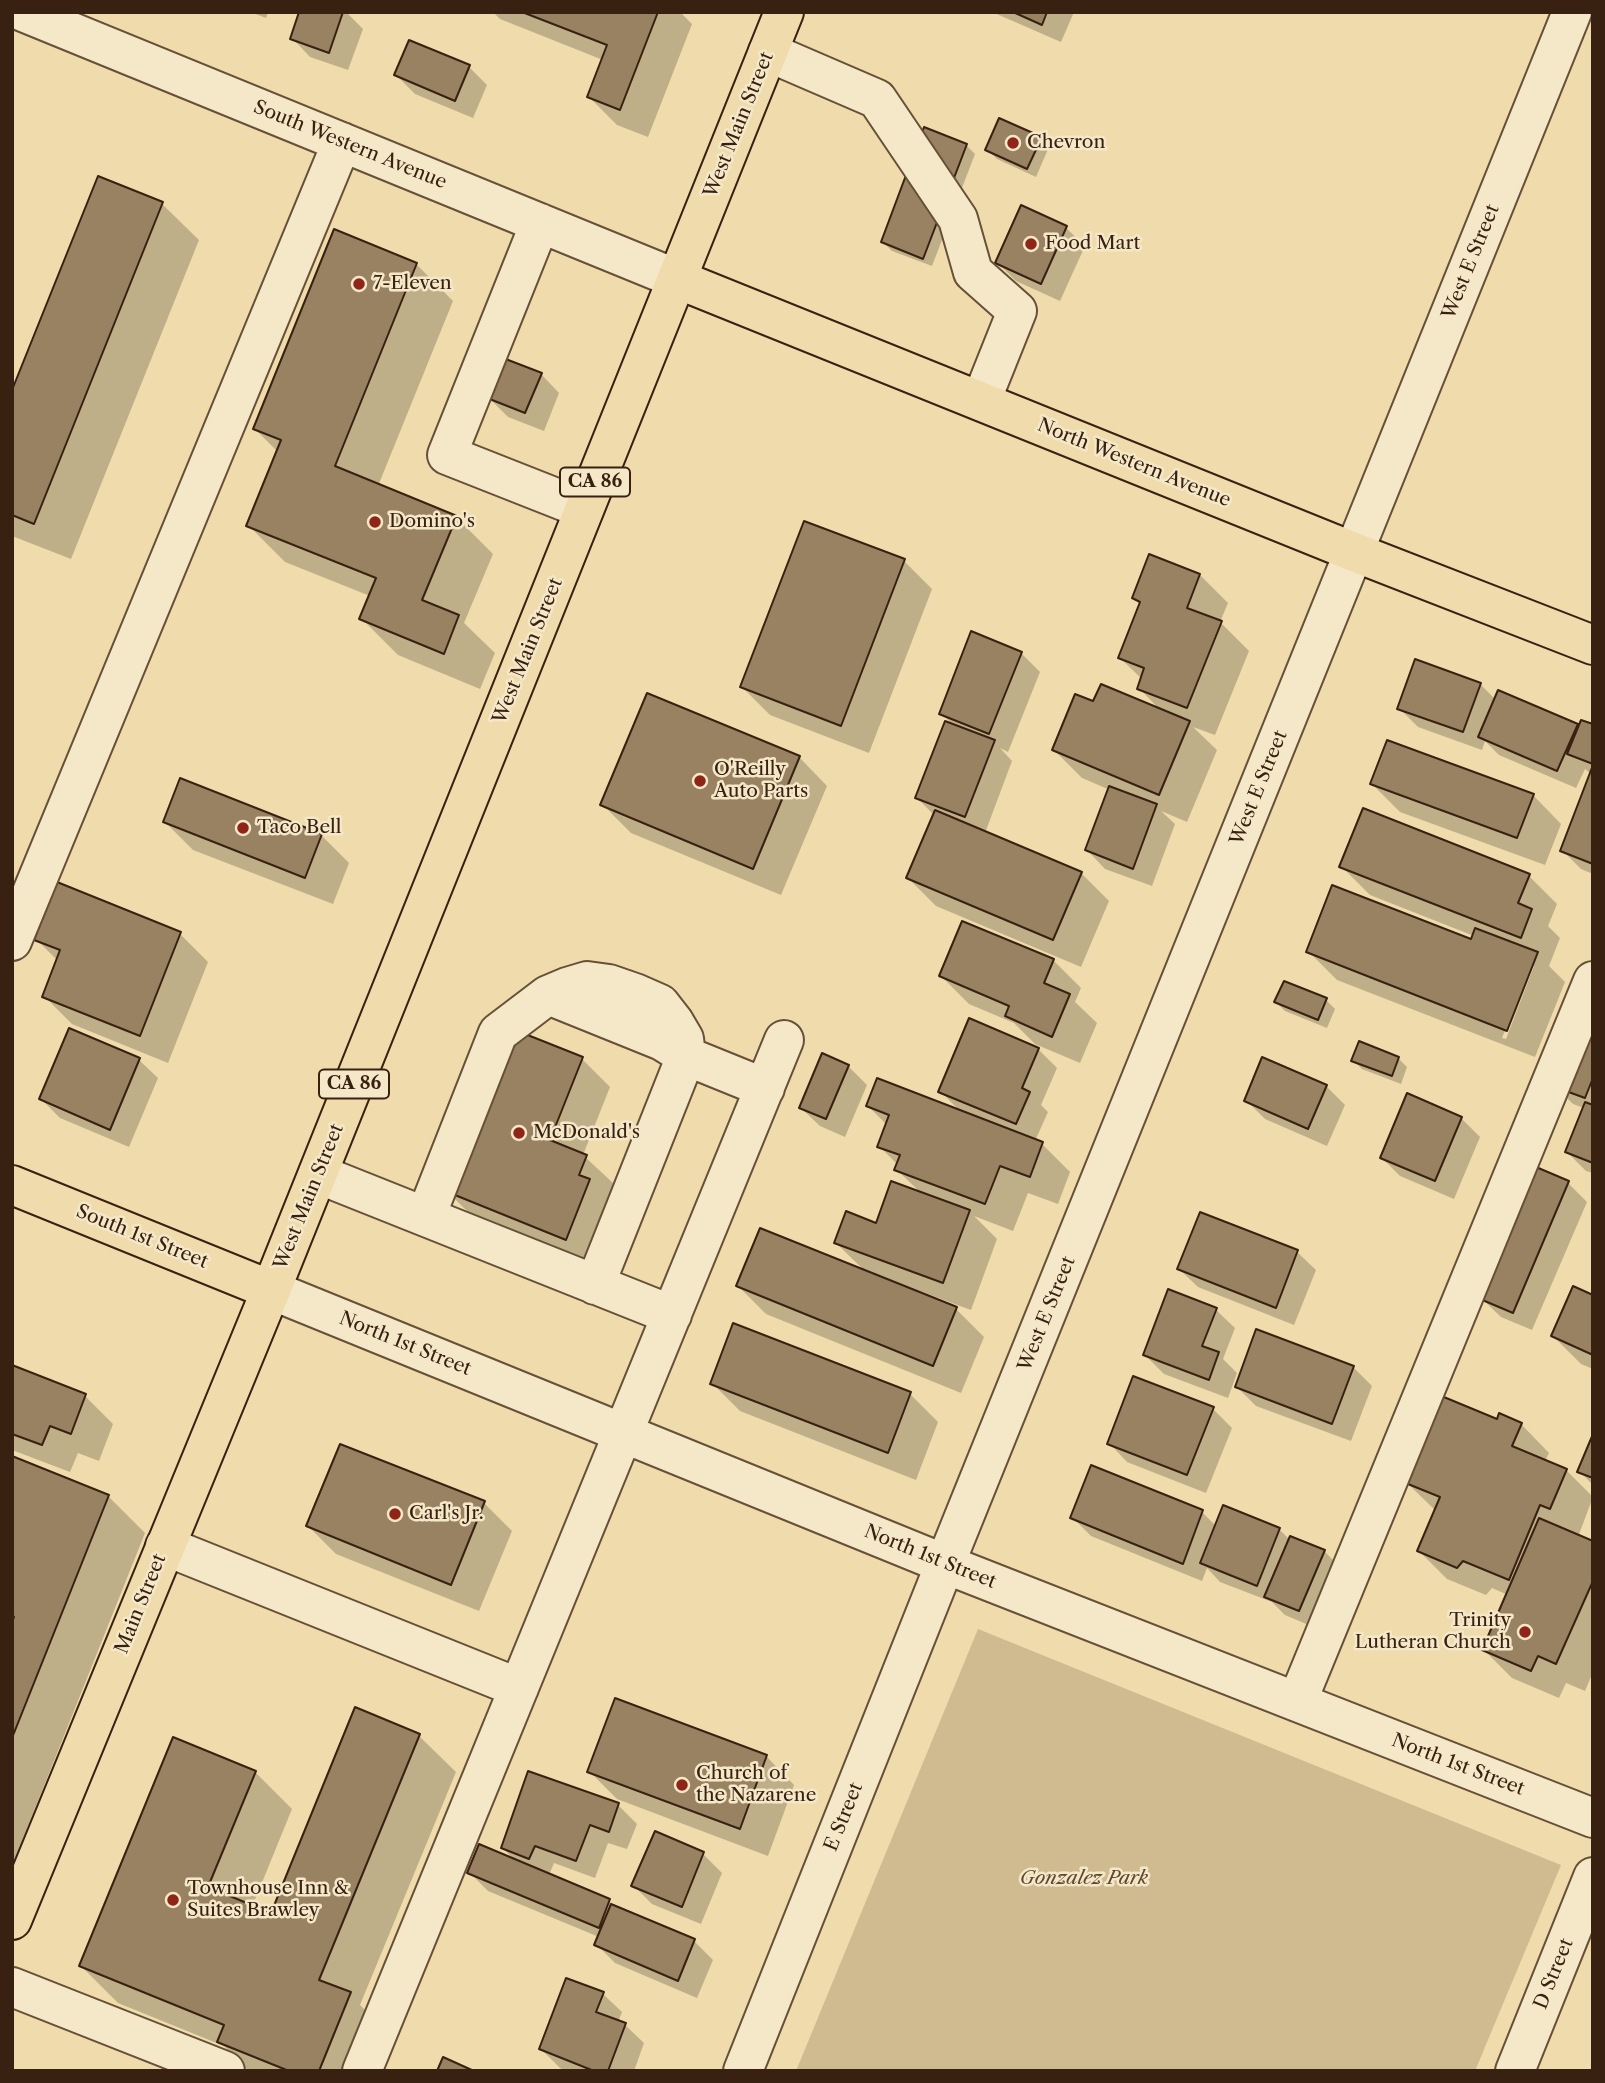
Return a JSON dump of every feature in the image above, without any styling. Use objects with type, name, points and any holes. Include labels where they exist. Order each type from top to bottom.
[{"type":"main road","name":"West Main Street","points":[[271,1290],[784,12]]},
{"type":"main road","name":"North Western Avenue","points":[[677,279],[1354,552],[1593,645]]},
{"type":"main road","name":"South 1st Street","points":[[12,1185],[271,1290]]},
{"type":"main road","name":"Main Street","points":[[12,1920],[271,1290]]},
{"type":"street","name":"South Western Avenue","points":[[23,12],[677,279]]},
{"type":"street","name":"West E Street","points":[[946,1564],[1572,12]]},
{"type":"street","points":[[768,52],[877,99],[958,219],[973,272],[1017,311],[981,401]]},
{"type":"street","points":[[12,941],[342,142]]},
{"type":"street","points":[[540,223],[447,455],[584,509]]},
{"type":"street","points":[[426,1216],[498,1033],[548,995],[566,987],[587,981],[609,984],[635,993],[660,1004],[684,1040],[686,1056],[595,1284]]},
{"type":"street","points":[[1297,1702],[1593,981]]},
{"type":"street","points":[[362,2071],[784,1040]]},
{"type":"street","points":[[686,1056],[765,1088]]},
{"type":"street","points":[[318,1174],[672,1315]]},
{"type":"street","name":"North 1st Street","points":[[271,1290],[946,1564],[1593,1818]]},
{"type":"street","points":[[165,1546],[519,1688]]},
{"type":"street","name":"E Street","points":[[743,2071],[946,1564]]},
{"type":"street","name":"D Street","points":[[1515,2071],[1593,1877]]},
{"type":"street","points":[[12,1987],[225,2071]]},
{"type":"green space","name":"Gonzalez Park","points":[[978,1629],[1561,1865],[1475,2071],[796,2071]]},
{"type":"building","points":[[299,12],[343,12],[329,53],[290,39]]},
{"type":"building","points":[[522,12],[658,12],[620,110],[587,97],[607,45]]},
{"type":"building","points":[[1013,12],[1047,12],[1042,25]]},
{"type":"building","points":[[409,40],[470,65],[455,101],[394,75]]},
{"type":"building","name":"Chevron","points":[[999,118],[1042,137],[1027,169],[985,150]]},
{"type":"building","points":[[924,127],[967,144],[923,259],[881,242]]},
{"type":"building","points":[[98,176],[163,202],[34,524],[12,515],[12,390]]},
{"type":"building","name":"Food Mart","points":[[1021,205],[1067,226],[1041,284],[995,263]]},
{"type":"building","points":[[334,229],[417,263],[335,466],[457,516],[422,600],[459,615],[444,654],[359,619],[376,578],[246,526],[281,440],[253,429]]},
{"type":"building","points":[[503,358],[542,373],[525,413],[487,398]]},
{"type":"building","points":[[804,521],[905,559],[841,726],[740,687]]},
{"type":"building","points":[[1149,554],[1200,574],[1187,608],[1222,621],[1187,708],[1137,689],[1144,668],[1118,658],[1140,602],[1132,598]]},
{"type":"building","points":[[971,631],[1022,652],[989,734],[939,714]]},
{"type":"building","points":[[1415,659],[1481,683],[1463,732],[1397,709]]},
{"type":"building","points":[[1101,684],[1190,721],[1159,795],[1052,750],[1075,694],[1093,701]]},
{"type":"building","points":[[1498,690],[1578,724],[1557,771],[1478,737]]},
{"type":"building","name":"O'Reilly Auto Parts","points":[[647,693],[800,756],[753,869],[600,805]]},
{"type":"building","points":[[1581,720],[1593,724],[1593,764],[1567,754]]},
{"type":"building","points":[[945,721],[995,740],[965,817],[915,798]]},
{"type":"building","points":[[1387,740],[1534,794],[1517,838],[1370,784]]},
{"type":"building","points":[[1593,765],[1593,864],[1560,851]]},
{"type":"building","name":"Taco Bell","points":[[180,778],[322,834],[305,878],[163,822]]},
{"type":"building","points":[[1109,786],[1157,804],[1133,869],[1085,850]]},
{"type":"building","points":[[1363,808],[1530,874],[1518,903],[1532,909],[1521,938],[1339,867]]},
{"type":"building","points":[[935,810],[1082,872],[1053,940],[906,878]]},
{"type":"building","points":[[57,882],[181,932],[140,1036],[42,997],[60,950],[34,940]]},
{"type":"building","points":[[1332,885],[1471,939],[1475,928],[1538,952],[1507,1031],[1306,952]]},
{"type":"building","points":[[962,921],[1054,959],[1044,983],[1070,994],[1052,1037],[1005,1016],[1009,1006],[939,976]]},
{"type":"building","points":[[1284,981],[1327,998],[1318,1020],[1274,1002]]},
{"type":"building","points":[[969,1018],[1039,1048],[1022,1088],[1030,1092],[1016,1124],[938,1092]]},
{"type":"building","points":[[1593,1022],[1593,1078],[1585,1098],[1552,1086]]},
{"type":"building","points":[[69,1028],[140,1058],[110,1130],[39,1099]]},
{"type":"building","points":[[510,1028],[583,1057],[550,1140],[587,1155],[579,1175],[590,1179],[566,1240],[445,1191]]},
{"type":"building","points":[[1359,1041],[1399,1057],[1392,1076],[1351,1061]]},
{"type":"building","points":[[822,1053],[849,1065],[826,1119],[799,1108]]},
{"type":"building","points":[[1262,1057],[1327,1085],[1308,1129],[1244,1101]]},
{"type":"building","points":[[877,1078],[1043,1142],[1030,1177],[1000,1166],[985,1204],[894,1170],[900,1155],[877,1147],[889,1115],[866,1106]]},
{"type":"building","points":[[1407,1093],[1462,1117],[1435,1181],[1380,1158]]},
{"type":"building","points":[[1585,1102],[1593,1105],[1593,1163],[1565,1152]]},
{"type":"building","points":[[1536,1167],[1569,1181],[1513,1313],[1480,1299]]},
{"type":"building","points":[[891,1181],[970,1210],[943,1283],[834,1243],[846,1211],[876,1223]]},
{"type":"building","points":[[1200,1212],[1298,1250],[1276,1308],[1177,1269]]},
{"type":"building","points":[[760,1228],[957,1307],[933,1366],[736,1286]]},
{"type":"building","points":[[1573,1286],[1593,1295],[1593,1355],[1551,1336]]},
{"type":"building","points":[[1168,1289],[1217,1308],[1202,1346],[1219,1352],[1209,1380],[1143,1355]]},
{"type":"building","points":[[733,1323],[911,1392],[888,1453],[710,1384]]},
{"type":"building","points":[[1256,1329],[1354,1366],[1332,1424],[1235,1387]]},
{"type":"building","points":[[12,1365],[86,1394],[71,1434],[50,1426],[42,1445],[12,1434]]},
{"type":"building","points":[[1133,1376],[1214,1407],[1187,1475],[1107,1444]]},
{"type":"building","points":[[1439,1395],[1497,1419],[1499,1413],[1522,1423],[1512,1446],[1567,1469],[1550,1509],[1540,1505],[1509,1580],[1463,1561],[1457,1568],[1417,1551],[1440,1497],[1403,1482]]},
{"type":"building","points":[[1593,1434],[1593,1478],[1577,1472]]},
{"type":"building","name":"Carl's Jr.","points":[[340,1444],[485,1501],[451,1585],[306,1526]]},
{"type":"building","points":[[12,1456],[109,1495],[12,1738],[14,1617]]},
{"type":"building","points":[[1091,1465],[1203,1510],[1183,1564],[1070,1518]]},
{"type":"building","points":[[1223,1505],[1280,1528],[1257,1586],[1200,1563]]},
{"type":"building","points":[[1539,1518],[1593,1541],[1593,1581],[1556,1664],[1538,1656],[1531,1671],[1482,1650]]},
{"type":"building","points":[[1290,1536],[1325,1550],[1299,1611],[1264,1597]]},
{"type":"building","points":[[615,1698],[767,1755],[740,1829],[587,1772]]},
{"type":"building","name":"Townhouse Inn & Suites Brawley","points":[[355,1707],[420,1734],[319,1980],[351,1992],[319,2071],[289,2071],[217,2042],[224,2025],[79,1966],[173,1737],[256,1771],[208,1887],[271,1913]]},
{"type":"building","points":[[528,1771],[619,1803],[609,1832],[590,1825],[576,1861],[535,1846],[529,1859],[501,1848]]},
{"type":"building","points":[[655,1831],[704,1852],[682,1907],[631,1886]]},
{"type":"building","points":[[479,1844],[610,1899],[599,1928],[467,1873]]},
{"type":"building","points":[[611,1904],[695,1939],[678,1981],[594,1945]]},
{"type":"building","points":[[566,1978],[604,1992],[596,2012],[626,2023],[608,2071],[594,2071],[539,2049]]},
{"type":"building","points":[[443,2057],[474,2071],[437,2071]]},
{"type":"place","name":"Chevron","points":[[1013,143]]},
{"type":"place","name":"Food Mart","points":[[1031,244]]},
{"type":"place","name":"7-Eleven","points":[[359,284]]},
{"type":"place","name":"Domino's","points":[[375,522]]},
{"type":"place","name":"O'Reilly Auto Parts","points":[[700,781]]},
{"type":"place","name":"Taco Bell","points":[[243,828]]},
{"type":"place","name":"McDonald's","points":[[519,1133]]},
{"type":"place","name":"Carl's Jr.","points":[[395,1514]]},
{"type":"place","name":"Trinity Lutheran Church","points":[[1525,1632]]},
{"type":"place","name":"Church of the Nazarene","points":[[682,1785]]},
{"type":"place","name":"Townhouse Inn & Suites Brawley","points":[[173,1900]]}]
